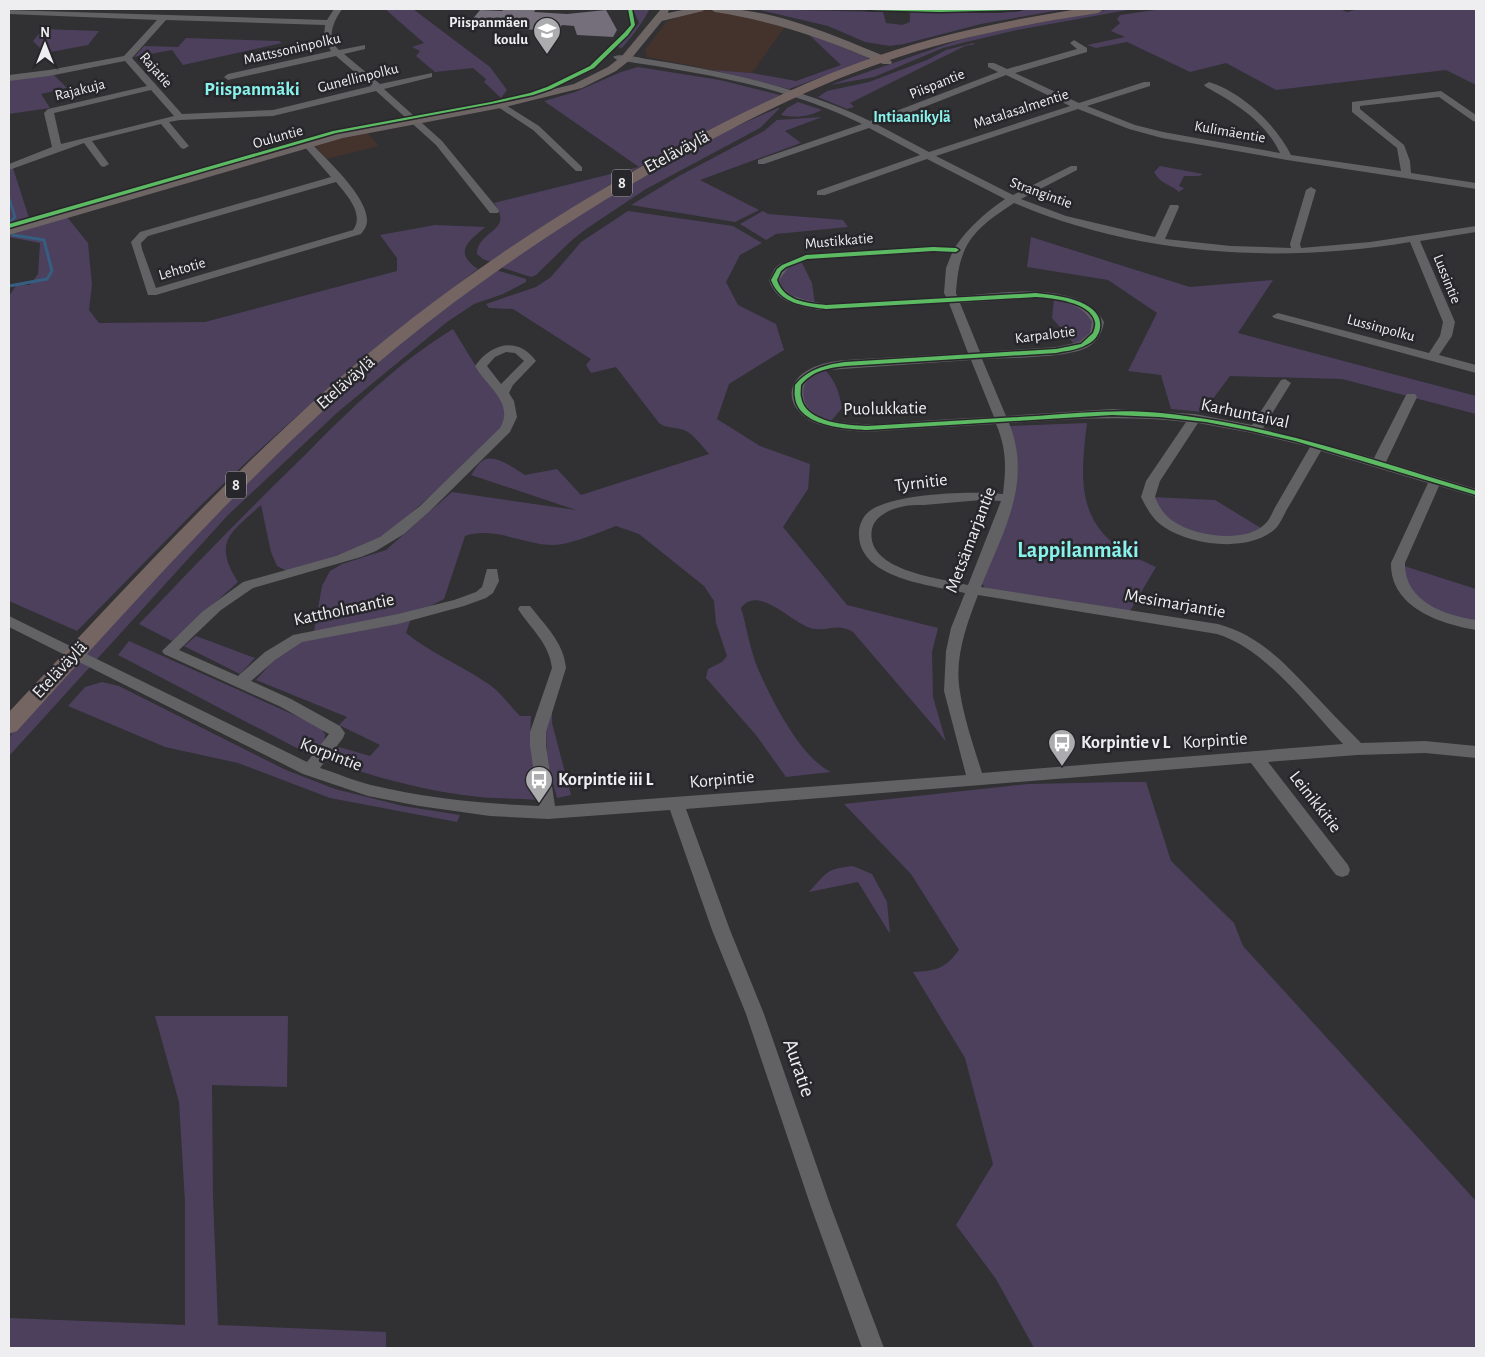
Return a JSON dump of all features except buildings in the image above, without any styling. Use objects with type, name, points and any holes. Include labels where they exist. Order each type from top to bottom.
[{"type":"highway","name":"8","points":[[886,57],[978,32],[1037,19],[1098,9]]},
{"type":"highway","name":"8","points":[[886,57],[978,32]]},
{"type":"highway","name":"Eteläväylä","points":[[9,726],[176,546],[288,434],[385,349],[504,258],[628,179],[745,117],[886,57]]},
{"type":"main road","points":[[662,11],[678,12],[699,9]]},
{"type":"main road","points":[[715,9],[757,15],[797,25],[886,57]]},
{"type":"main road","points":[[735,9],[808,24],[886,57]]},
{"type":"main road","name":"Ouluntie","points":[[9,231],[360,131],[501,105],[578,86],[594,79],[622,58],[662,11]]},
{"type":"street","points":[[338,9],[328,23],[328,41],[338,53],[377,89],[415,120],[439,143],[494,212]]},
{"type":"street","points":[[869,9],[939,11],[1002,9]]},
{"type":"street","points":[[9,12],[328,23]]},
{"type":"street","name":"Rajatie","points":[[163,18],[127,58],[180,117]]},
{"type":"street","name":"Piispantie","points":[[761,162],[869,124],[1006,72],[1084,50],[1074,43]]},
{"type":"street","name":"Mattssoninpolku","points":[[228,77],[362,47]]},
{"type":"street","points":[[9,78],[49,73],[127,58]]},
{"type":"street","name":"Strangintie","points":[[622,58],[712,72],[759,83],[824,104],[869,124],[1014,200],[1088,225],[1159,240],[1215,247],[1297,251],[1372,246],[1476,229]]},
{"type":"street","name":"Kulimäentie","points":[[991,65],[1078,106],[1132,127],[1162,135],[1286,157],[1476,186]]},
{"type":"street","name":"Gunellinpolku","points":[[9,167],[86,139],[180,117],[274,113],[429,75]]},
{"type":"street","name":"Matalasalmentie","points":[[821,193],[929,155],[1146,84]]},
{"type":"street","points":[[1209,85],[1232,96],[1255,114],[1277,139],[1286,157]]},
{"type":"street","name":"Rajakuja","points":[[57,148],[49,113],[51,111],[153,87]]},
{"type":"street","points":[[1406,176],[1406,161],[1401,147],[1355,110],[1355,104],[1441,94],[1476,119]]},
{"type":"street","points":[[501,105],[536,128],[579,169]]},
{"type":"street","points":[[163,121],[184,146]]},
{"type":"street","points":[[86,139],[104,164]]},
{"type":"street","name":"Lehtotie","points":[[308,145],[338,178],[360,209],[363,222],[357,232],[152,293],[136,249],[136,242],[144,234],[338,178]]},
{"type":"street","name":"Metsämarjantie","points":[[975,779],[952,690],[953,651],[956,636],[972,590],[1009,498],[1013,478],[1012,451],[950,293],[949,274],[956,250],[975,226],[1014,200],[1074,168]]},
{"type":"street","points":[[1297,251],[1295,244],[1311,190]]},
{"type":"street","points":[[1159,240],[1174,207]]},
{"type":"street","name":"Lussintie","points":[[1414,239],[1449,322],[1446,336],[1432,357]]},
{"type":"street","name":"Mustikkatie","points":[[953,300],[816,306],[798,302],[782,294],[775,285],[774,280],[779,270],[784,266],[806,257],[924,249],[956,250]]},
{"type":"street","name":"Karpalotie","points":[[953,300],[1036,295],[1054,296],[1084,306],[1096,316],[1098,322],[1094,338],[1076,348],[975,356]]},
{"type":"street","name":"Lussinpolku","points":[[1278,316],[1476,369]]},
{"type":"street","name":"Puolukkatie","points":[[975,356],[832,365],[815,370],[802,379],[798,385],[797,396],[801,406],[808,415],[830,424],[842,426],[867,428],[1001,420]]},
{"type":"street","points":[[1256,429],[1285,383]]},
{"type":"street","points":[[309,770],[335,738],[337,733],[335,730],[286,702],[169,651],[216,607],[248,585],[357,554],[390,536],[438,495],[502,434],[511,418],[503,392]]},
{"type":"street","points":[[1378,464],[1411,397]]},
{"type":"street","name":"Karhuntaival","points":[[1001,420],[1112,413],[1138,413],[1195,418],[1256,429],[1476,493]]},
{"type":"street","points":[[1195,418],[1152,481],[1148,497],[1156,514],[1168,524],[1203,538],[1242,539],[1258,534],[1270,526],[1317,446]]},
{"type":"street","points":[[1435,481],[1398,562],[1397,574],[1403,587],[1422,606],[1451,620],[1476,625]]},
{"type":"street","name":"Tyrnitie","points":[[972,590],[904,575],[886,567],[871,555],[866,546],[865,529],[875,513],[898,503],[912,500],[981,496],[1009,498]]},
{"type":"street","name":"Kattholmantie","points":[[239,683],[270,656],[298,638],[398,619],[459,603],[481,595],[488,590],[492,581],[492,572]]},
{"type":"street","name":"Mesimarjantie","points":[[972,590],[1233,634],[1259,648],[1272,659],[1357,749]]},
{"type":"street","points":[[525,609],[559,657],[559,668],[538,732],[538,746],[548,813]]},
{"type":"street","name":"Korpintie","points":[[9,621],[309,770],[368,790],[419,800],[490,810],[548,813],[676,804],[1357,749],[1425,747],[1476,752]]},
{"type":"street","name":"Leinikkitie","points":[[1256,758],[1342,870]]},
{"type":"street","name":"Auratie","points":[[676,804],[721,930],[755,1014],[821,1207],[873,1348]]},
{"type":"shaded area","points":[[385,9],[413,9],[490,67],[507,90],[501,98],[484,82],[486,79],[473,68],[435,72],[416,56],[420,51],[412,47],[424,43]]},
{"type":"shaded area","points":[[633,9],[649,10],[622,48],[618,47],[639,23]]},
{"type":"shaded area","points":[[756,9],[883,12],[886,23],[902,25],[910,22],[910,12],[1000,13],[1034,9],[1065,9],[981,24],[890,46],[865,42],[828,26]]},
{"type":"shaded area","points":[[1112,9],[1133,9],[1017,30],[962,43],[943,48],[874,77],[830,85],[959,40],[994,31]]},
{"type":"shaded area","points":[[1162,9],[1340,9],[1347,12],[1359,9],[1476,9],[1476,85],[1446,70],[1276,90],[1226,63],[1190,72],[1127,42],[1096,48],[1087,45],[1125,37],[1111,31],[1120,23],[1117,19],[1120,15]]},
{"type":"shaded area","points":[[707,10],[787,24],[752,73],[712,70],[647,57],[645,50],[666,22],[691,11]]},
{"type":"shaded area","points":[[43,29],[99,31],[88,45],[45,53],[33,41]]},
{"type":"shaded area","points":[[806,32],[868,58],[789,89],[712,70],[752,73],[796,81],[841,65]]},
{"type":"shaded area","points":[[186,38],[279,41],[282,43],[183,65],[172,50],[134,57],[144,46],[178,47]]},
{"type":"shaded area","points":[[973,43],[975,44],[965,46],[850,103],[854,107],[847,109],[818,97],[827,91],[869,82],[927,60],[946,50]]},
{"type":"shaded area","points":[[638,67],[720,80],[780,95],[621,177],[491,262],[477,254],[483,240],[498,226],[500,220],[494,203],[639,167],[544,101],[575,92],[621,72]]},
{"type":"shaded area","points":[[54,75],[67,88],[41,94],[50,108],[9,114],[9,80]]},
{"type":"shaded area","points":[[798,102],[822,110],[802,116],[781,115],[787,108]]},
{"type":"shaded area","points":[[780,108],[760,128],[646,189],[586,229],[536,275],[531,277],[500,267],[566,222],[635,180],[705,142]]},
{"type":"shaded area","points":[[822,117],[785,131],[801,143],[700,180],[759,210],[735,222],[631,205],[679,176],[764,131],[777,120]]},
{"type":"shaded area","points":[[367,132],[379,146],[326,159],[314,145]]},
{"type":"shaded area","points":[[1160,166],[1203,174],[1199,176],[1184,176],[1179,186],[1184,188],[1179,192],[1156,176],[1154,172]]},
{"type":"shaded area","points":[[13,168],[29,218],[9,224],[9,169]]},
{"type":"shaded area","points":[[628,211],[733,226],[762,243],[740,255],[726,282],[738,305],[776,324],[784,350],[729,384],[717,419],[760,446],[810,464],[808,489],[783,527],[847,605],[938,628],[932,652],[933,697],[946,742],[853,632],[842,628],[815,629],[806,626],[777,608],[757,600],[749,602],[741,608],[758,669],[779,711],[798,741],[808,754],[831,772],[786,777],[756,735],[706,678],[708,669],[722,662],[727,656],[716,623],[714,601],[704,586],[639,534],[616,526],[576,541],[553,545],[498,534],[487,533],[465,536],[444,599],[412,615],[406,633],[490,685],[520,716],[531,716],[530,736],[538,800],[480,797],[441,792],[383,778],[326,761],[339,747],[370,756],[380,745],[339,725],[347,717],[256,680],[286,647],[314,631],[322,586],[330,571],[342,564],[386,550],[452,492],[576,510],[471,475],[478,465],[486,459],[503,462],[525,475],[557,469],[581,495],[709,454],[689,433],[659,423],[616,367],[591,373],[586,365],[591,359],[513,309],[489,308],[486,304],[536,287],[551,277],[581,242]]},
{"type":"shaded area","points":[[763,211],[768,214],[843,220],[848,227],[776,234],[766,240],[740,224]]},
{"type":"shaded area","points":[[67,217],[88,243],[92,285],[89,310],[99,323],[205,322],[397,271],[397,258],[380,235],[435,225],[485,227],[469,242],[465,252],[470,263],[478,269],[405,325],[266,444],[199,507],[77,631],[9,601],[9,296],[17,284],[30,285],[38,274],[40,243],[9,237],[9,235]]},
{"type":"shaded area","points":[[1031,237],[1190,287],[1273,280],[1238,333],[1476,396],[1476,414],[1342,379],[1230,376],[1203,412],[1171,409],[1161,375],[1128,371],[1157,313],[1108,280],[1027,267]]},
{"type":"shaded area","points":[[801,261],[812,283],[815,305],[794,299],[779,286],[780,275],[784,269]]},
{"type":"shaded area","points":[[496,270],[526,279],[526,282],[503,294],[474,304],[447,322],[339,411],[228,515],[9,756],[9,737],[141,593],[231,499],[388,352]]},
{"type":"shaded area","points":[[1054,298],[1068,302],[1088,312],[1093,324],[1090,336],[1075,345],[1052,318]]},
{"type":"shaded area","points":[[453,329],[477,368],[500,394],[506,414],[505,423],[495,438],[391,531],[348,554],[287,571],[277,566],[271,552],[261,505],[241,523],[228,539],[226,557],[238,582],[172,641],[139,624],[201,559],[357,404],[414,356]]},
{"type":"shaded area","points":[[824,369],[836,387],[842,408],[831,421],[810,412],[805,406],[801,393],[806,380]]},
{"type":"shaded area","points":[[1087,423],[1083,477],[1089,510],[1097,525],[1108,539],[1136,558],[1156,567],[1130,611],[985,589],[982,583],[1014,497],[1018,469],[1010,426]]},
{"type":"shaded area","points":[[1152,497],[1215,500],[1261,528],[1242,536],[1208,536],[1176,525],[1164,517]]},
{"type":"shaded area","points":[[1404,566],[1476,589],[1476,621],[1459,618],[1425,605],[1405,584]]},
{"type":"shaded area","points":[[196,636],[255,658],[240,674],[184,646]]},
{"type":"shaded area","points":[[129,641],[319,726],[325,734],[322,748],[310,755],[118,655]]},
{"type":"shaded area","points":[[102,682],[119,686],[286,770],[335,789],[403,806],[460,815],[457,822],[330,798],[238,763],[165,747],[68,706],[85,687]]},
{"type":"shaded area","points":[[552,709],[552,723],[571,795],[557,798],[547,760],[546,731]]},
{"type":"shaded area","points":[[1146,782],[1171,861],[1234,923],[1243,946],[1476,1201],[1476,1348],[1034,1348],[996,1279],[956,1225],[993,1164],[965,1058],[913,972],[939,968],[959,950],[911,874],[844,804],[1028,784]]},
{"type":"shaded area","points":[[853,866],[872,874],[887,902],[890,934],[858,882],[809,892],[832,870]]},
{"type":"shaded area","points":[[155,1016],[288,1016],[287,1087],[212,1085],[213,1197],[218,1325],[386,1332],[386,1348],[9,1348],[9,1318],[185,1325],[185,1202],[179,1102]]},
{"type":"waterway","points":[[9,198],[15,217],[9,223]]},
{"type":"waterway","points":[[9,286],[47,279],[52,271],[44,240],[13,235]]},
{"type":"cycle path","points":[[9,226],[335,132],[491,103],[549,88],[592,67],[626,34],[633,25],[630,9]]},
{"type":"cycle path","points":[[869,9],[939,11],[1019,9]]},
{"type":"cycle path","points":[[956,250],[933,249],[806,257],[784,266],[779,270],[774,280],[781,293],[787,298],[826,307],[1036,295],[1063,298],[1080,304],[1094,315],[1098,322],[1096,334],[1083,345],[1056,351],[845,364],[825,367],[807,375],[798,385],[798,398],[802,408],[809,415],[832,424],[867,428],[1112,413],[1159,415],[1252,429],[1297,440],[1476,493]]},
{"type":"place","name":"Piispanmäen koulu","points":[[547,55]]},
{"type":"place","name":"Korpintie v L","points":[[1062,767]]},
{"type":"place","name":"Korpintie iii L","points":[[539,804]]},
{"type":"district","name":"Piispanmäki","points":[[252,89]]},
{"type":"district","name":"Intiaanikylä","points":[[912,117]]},
{"type":"district","name":"Lappilanmäki","points":[[1078,550]]}]
